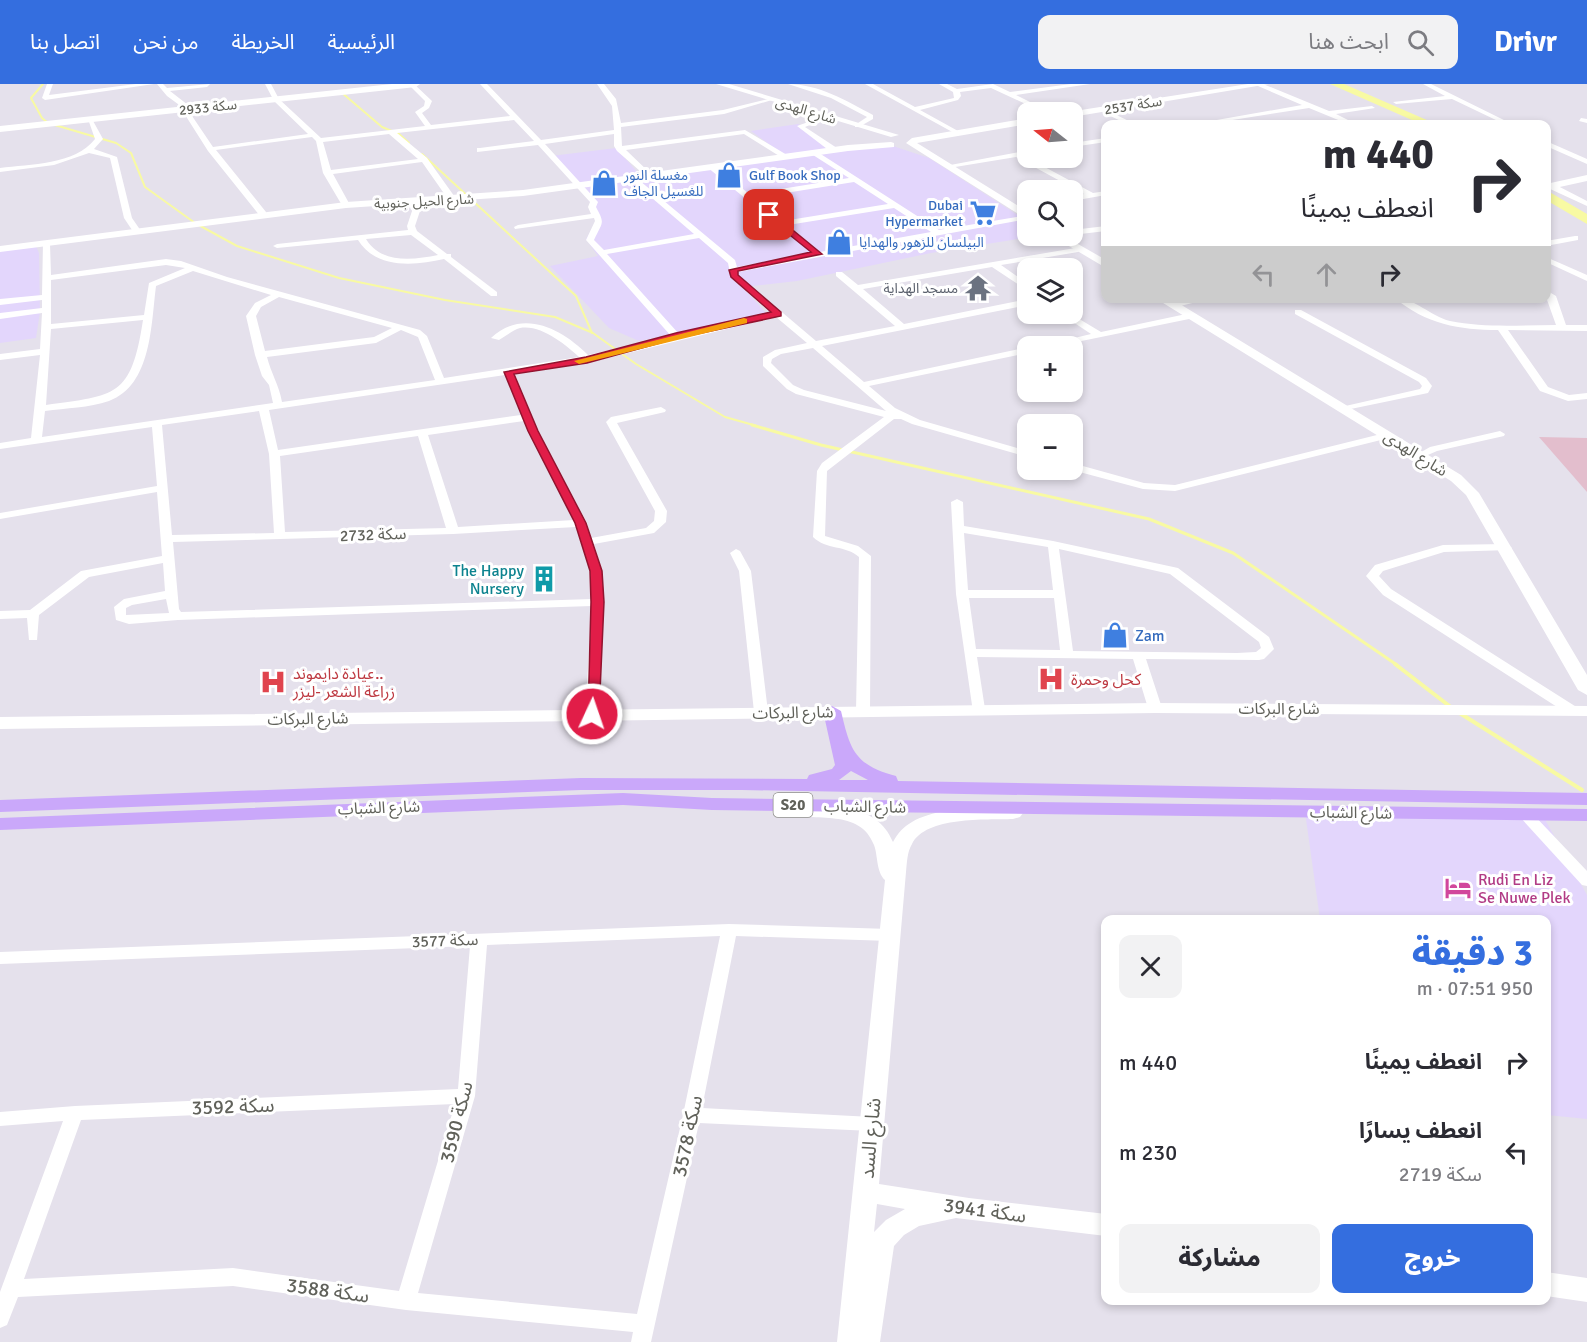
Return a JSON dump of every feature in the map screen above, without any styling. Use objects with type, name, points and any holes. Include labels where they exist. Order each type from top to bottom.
[{"type":"main road","points":[[742,784],[822,778],[838,774],[845,766],[832,711]]},
{"type":"main road","points":[[840,747],[854,765],[867,774],[889,780],[953,788]]},
{"type":"main road","name":"شارع الشباب","points":[[0,806],[581,784],[742,784],[1587,799]]},
{"type":"main road","name":"شارع الشباب","points":[[0,824],[599,800],[712,804],[1587,815]]},
{"type":"street","points":[[50,84],[44,98],[151,84]]},
{"type":"street","points":[[268,84],[276,100],[317,138],[327,173],[346,205]]},
{"type":"street","points":[[411,84],[429,101],[427,107],[418,112],[429,127]]},
{"type":"street","name":"سكة 2933","points":[[0,129],[276,100],[374,86],[416,84]]},
{"type":"street","points":[[483,84],[514,118],[541,141],[581,185],[594,202],[592,207],[599,221],[590,240],[676,336]]},
{"type":"street","points":[[600,84],[615,103],[620,149],[648,176]]},
{"type":"street","name":"شارع الهدى","points":[[720,84],[901,141],[949,166],[1015,209]]},
{"type":"street","points":[[791,84],[833,97],[871,116],[870,119],[856,126]]},
{"type":"street","points":[[868,84],[956,132]]},
{"type":"street","points":[[942,84],[956,91],[990,85],[1025,102]]},
{"type":"street","points":[[1007,94],[1083,84]]},
{"type":"street","points":[[1263,84],[1344,120]]},
{"type":"street","name":"سكة 2537","points":[[1083,113],[1263,84]]},
{"type":"street","points":[[1426,84],[1499,120]]},
{"type":"street","points":[[162,87],[207,85]]},
{"type":"street","points":[[162,87],[186,106],[185,110],[211,150],[263,214]]},
{"type":"street","points":[[914,109],[951,102],[958,96],[956,91]]},
{"type":"street","points":[[1396,102],[1453,97]]},
{"type":"street","points":[[480,150],[724,112],[770,99]]},
{"type":"street","points":[[1226,120],[1308,106]]},
{"type":"street","points":[[1327,113],[1372,108]]},
{"type":"street","points":[[1102,110],[1123,120]]},
{"type":"street","points":[[1254,116],[1263,120]]},
{"type":"street","points":[[827,117],[800,126],[834,150]]},
{"type":"street","points":[[211,150],[514,118]]},
{"type":"street","points":[[0,170],[51,163],[88,150],[99,139],[90,120]]},
{"type":"street","points":[[848,148],[1017,123]]},
{"type":"street","name":"شارع الهدى","points":[[856,126],[881,140]]},
{"type":"street","points":[[391,132],[424,160],[453,200]]},
{"type":"street","points":[[620,149],[745,132],[784,157]]},
{"type":"street","points":[[848,148],[881,140],[901,141]]},
{"type":"street","name":"شارع الهدى","points":[[901,141],[931,157]]},
{"type":"street","points":[[1083,143],[1101,141]]},
{"type":"street","points":[[1551,147],[1587,162]]},
{"type":"street","name":"شارع الحيل جنوبية","points":[[0,249],[263,214],[346,205],[453,200],[581,185],[848,148]]},
{"type":"street","points":[[88,150],[113,157],[128,218],[137,231]]},
{"type":"street","points":[[816,153],[938,233]]},
{"type":"street","points":[[949,166],[1017,155]]},
{"type":"street","points":[[327,173],[424,160]]},
{"type":"street","points":[[711,167],[818,254]]},
{"type":"street","points":[[1042,168],[1091,195]]},
{"type":"street","points":[[634,178],[732,262],[734,276],[777,314],[816,344],[898,417]]},
{"type":"street","points":[[1551,187],[1587,178]]},
{"type":"street","points":[[748,197],[856,179]]},
{"type":"street","points":[[1551,188],[1587,204]]},
{"type":"street","points":[[1083,197],[1101,194]]},
{"type":"street","points":[[419,202],[411,226],[413,232],[448,256],[494,294]]},
{"type":"street","points":[[781,224],[895,205]]},
{"type":"street","points":[[519,226],[598,215]]},
{"type":"street","points":[[733,270],[1017,219]]},
{"type":"street","points":[[1083,231],[1101,229]]},
{"type":"street","points":[[277,246],[413,232]]},
{"type":"street","points":[[601,253],[700,235]]},
{"type":"street","points":[[360,238],[367,249],[392,259],[418,262],[448,256]]},
{"type":"street","points":[[1551,243],[1575,238]]},
{"type":"street","points":[[36,441],[41,409],[46,310],[45,244]]},
{"type":"street","points":[[1073,246],[1101,262]]},
{"type":"street","points":[[856,288],[1078,249]]},
{"type":"street","points":[[1551,261],[1587,278]]},
{"type":"street","points":[[47,278],[166,262],[193,268],[224,279],[400,327],[422,336],[440,381]]},
{"type":"street","points":[[994,264],[1017,280]]},
{"type":"street","points":[[41,409],[103,400],[122,390],[134,378],[152,285],[193,268]]},
{"type":"street","points":[[839,274],[902,327]]},
{"type":"street","points":[[278,405],[274,384],[267,376],[251,316],[253,309],[280,293]]},
{"type":"street","points":[[1551,295],[1562,328]]},
{"type":"street","points":[[0,302],[46,297]]},
{"type":"street","name":"شارع الهدى","points":[[1168,303],[1389,435],[1456,478],[1472,493],[1506,548],[1587,690]]},
{"type":"street","points":[[1407,303],[1431,318],[1447,324],[1587,328]]},
{"type":"street","points":[[1017,304],[778,352],[768,357],[766,364],[790,387],[800,392],[1017,451]]},
{"type":"street","points":[[0,316],[46,310]]},
{"type":"street","points":[[1298,312],[1423,380],[1427,387],[1424,391],[1345,409]]},
{"type":"street","points":[[0,446],[587,360],[676,336],[777,314]]},
{"type":"street","points":[[1083,339],[1191,316]]},
{"type":"street","points":[[45,327],[147,317]]},
{"type":"street","points":[[1080,324],[1099,336]]},
{"type":"street","points":[[496,338],[517,326],[526,326],[559,337],[579,350],[587,360]]},
{"type":"street","points":[[261,355],[376,340],[400,327]]},
{"type":"street","points":[[1501,327],[1544,390],[1568,398],[1587,396]]},
{"type":"street","points":[[0,357],[43,352]]},
{"type":"street","points":[[862,385],[1017,352]]},
{"type":"street","points":[[509,372],[528,417],[581,523],[596,571],[598,602],[592,714]]},
{"type":"street","points":[[263,407],[274,453],[280,537]]},
{"type":"street","points":[[588,542],[650,531],[660,522],[661,511],[611,422],[615,419],[661,410]]},
{"type":"street","points":[[274,453],[528,417]]},
{"type":"street","points":[[863,711],[865,556],[852,546],[827,542],[819,537],[822,471],[826,465],[898,417]]},
{"type":"street","points":[[157,422],[171,594],[173,610],[178,616]]},
{"type":"street","points":[[422,431],[453,531]]},
{"type":"street","points":[[1421,455],[1434,449],[1500,434]]},
{"type":"street","points":[[1083,469],[1143,486],[1175,488],[1389,435]]},
{"type":"street","points":[[0,525],[0,516],[164,488]]},
{"type":"street","points":[[957,502],[962,594],[978,709]]},
{"type":"street","name":"سكة 2732","points":[[166,539],[453,531],[581,523]]},
{"type":"street","points":[[960,529],[1053,544],[1174,571],[1264,640],[1268,649],[1259,656],[970,653]]},
{"type":"street","points":[[1053,544],[1067,654]]},
{"type":"street","points":[[1506,548],[1443,549],[1379,568],[1372,576],[1387,592],[1580,711]]},
{"type":"street","points":[[736,553],[745,571],[761,712]]},
{"type":"street","points":[[0,615],[33,614],[85,574],[168,559]]},
{"type":"street","points":[[171,594],[128,602],[120,607],[120,617],[129,620],[178,616],[598,602]]},
{"type":"street","points":[[962,594],[1059,594]]},
{"type":"street","points":[[33,614],[33,637]]},
{"type":"street","points":[[1138,655],[1155,708]]},
{"type":"street","name":"شارع البركات","points":[[0,723],[978,709],[1580,711]]},
{"type":"street","points":[[712,804],[853,815],[868,822],[883,834],[889,853],[892,903]]},
{"type":"street","points":[[892,903],[902,843],[917,826],[945,818],[981,814],[1109,810]]},
{"type":"street","points":[[1525,814],[1587,881]]},
{"type":"street","name":"شارع السد","points":[[851,1342],[892,903]]},
{"type":"street","name":"سكة 3577","points":[[0,958],[729,930],[890,935]]},
{"type":"street","name":"سكة 3578","points":[[643,1333],[692,1115],[729,930]]},
{"type":"street","name":"سكة 3590","points":[[406,1300],[466,1096],[479,939]]},
{"type":"street","name":"سكة 3592","points":[[0,1119],[75,1113],[466,1096]]},
{"type":"street","points":[[0,1319],[75,1113]]},
{"type":"street","points":[[692,1115],[872,1124]]},
{"type":"street","name":"سكة 3941","points":[[865,1192],[969,1209],[1101,1224]]},
{"type":"street","points":[[866,1342],[879,1252],[889,1231],[909,1218],[926,1213],[969,1209]]},
{"type":"street","name":"سكة 3588","points":[[11,1288],[233,1277],[643,1333]]},
{"type":"street","points":[[1551,1285],[1587,1290]]},
{"type":"shaded area","points":[[798,124],[842,151],[893,146],[929,158],[1017,215],[1017,239],[931,253],[797,281],[743,287],[767,314],[639,341],[609,328],[550,266],[598,256],[586,239],[597,220],[591,204],[583,191],[551,156],[616,148],[639,174],[784,155],[751,131]]},
{"type":"shaded area","points":[[36,246],[39,253],[40,312],[36,338],[0,343],[0,251]]},
{"type":"shaded area","points":[[1539,437],[1587,438],[1587,492]]},
{"type":"shaded area","points":[[1305,812],[1542,814],[1587,895],[1587,1119],[1551,1115],[1551,915],[1319,915]]},
{"type":"waterway","points":[[43,84],[31,98],[42,118],[48,123],[116,143],[131,153],[145,187],[195,223],[237,246],[339,278],[445,300],[555,317],[592,332]]},
{"type":"waterway","points":[[1335,84],[1420,120]]},
{"type":"waterway","points":[[341,92],[382,127],[399,134],[409,143]]},
{"type":"waterway","points":[[422,154],[576,296],[592,332]]},
{"type":"waterway","points":[[1551,197],[1587,220]]},
{"type":"waterway","points":[[592,332],[636,364],[725,417],[757,426]]},
{"type":"waterway","points":[[752,425],[821,445],[1149,519],[1233,553],[1397,665]]},
{"type":"waterway","points":[[1395,664],[1452,708]]},
{"type":"waterway","points":[[1458,712],[1582,790]]},
{"type":"slow traffic","points":[[579,361],[744,321]]},
{"type":"place","name":"Gulf Book Shop","points":[[729,175]]},
{"type":"place","name":"مغسلة النور للغسيل الجاف","points":[[604,183]]},
{"type":"place","name":"Dubai Hypermarket","points":[[983,213]]},
{"type":"place","name":"البيلسان للزهور والهدايا","points":[[839,242]]},
{"type":"place","name":"مسجد الهداية","points":[[978,288]]},
{"type":"place","name":"The Happy Nursery","points":[[544,579]]},
{"type":"place","name":"Zam","points":[[1115,635]]},
{"type":"place","name":"كحل وحمرة","points":[[1051,679]]},
{"type":"place","name":"عيادة دايموند.. زراعة الشعر -ليزر","points":[[273,682]]},
{"type":"place","name":"Rudi En Liz Se Nuwe Plek","points":[[1458,888]]},
{"type":"route","points":[[592,714],[598,602],[596,571],[581,523],[533,431],[509,372],[587,360],[676,336],[777,314],[734,276],[733,270],[818,254],[769,215]]}]
